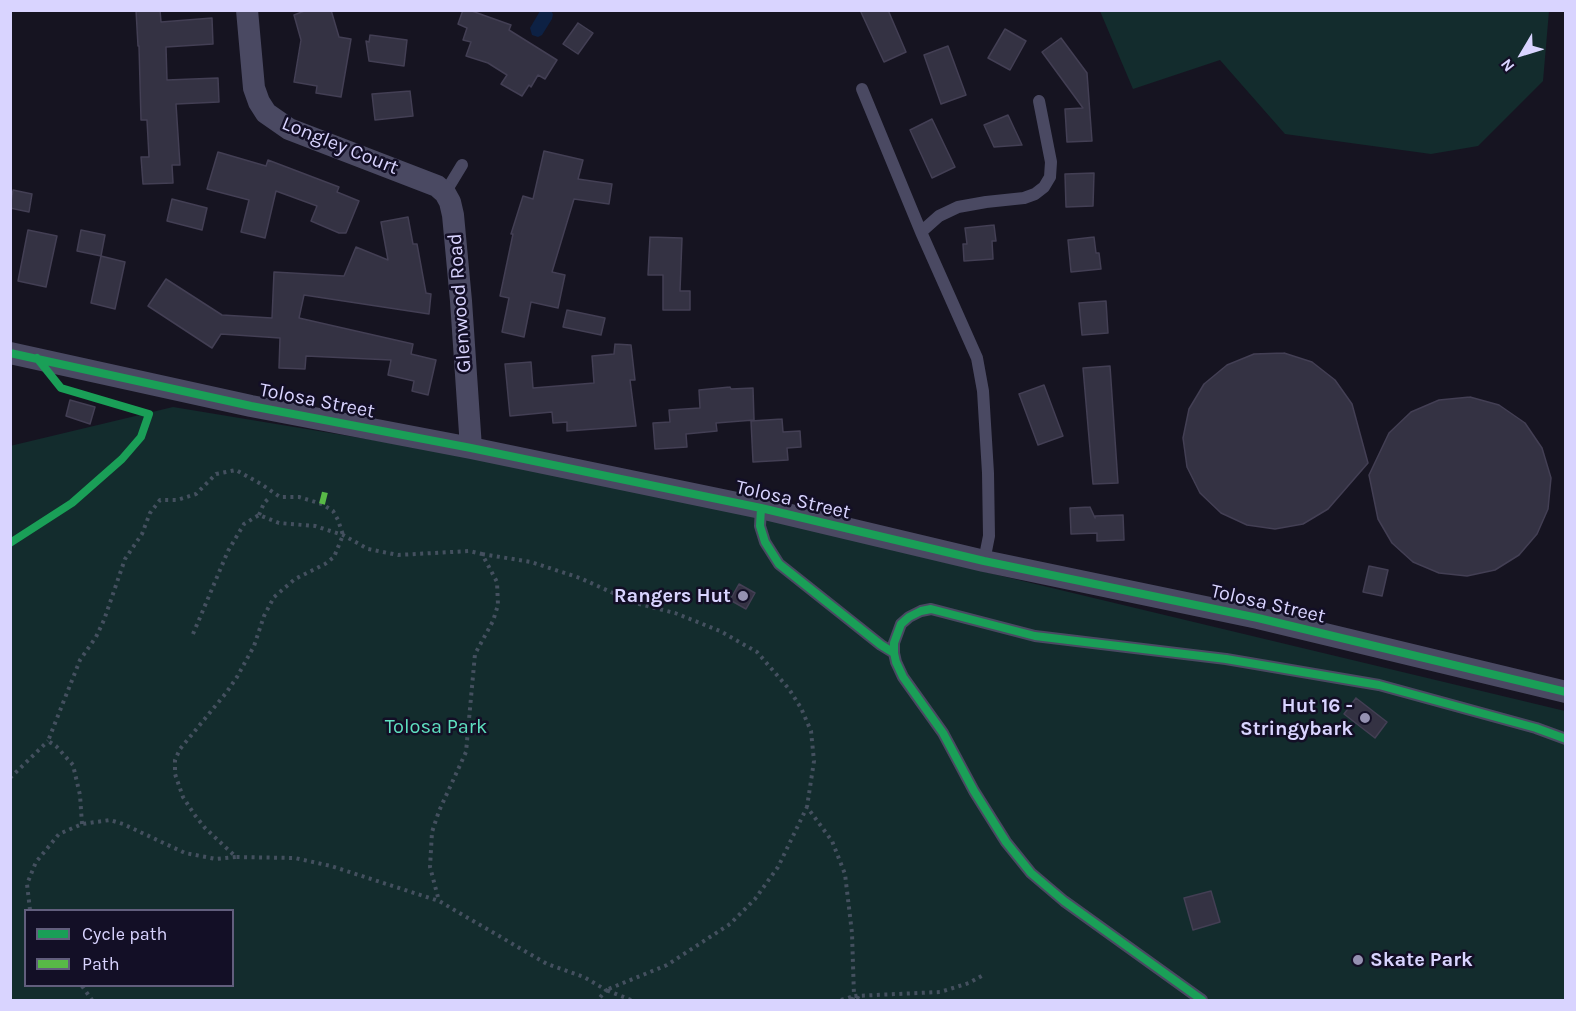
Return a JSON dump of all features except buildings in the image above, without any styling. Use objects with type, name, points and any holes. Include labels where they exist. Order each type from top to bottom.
[{"type":"street","name":"Longley Court","points":[[247,10],[254,88],[266,113],[289,129],[437,186],[445,193]]},
{"type":"street","name":"Glenwood Road","points":[[445,193],[453,215],[471,448]]},
{"type":"street","name":"Tolosa Street","points":[[10,353],[251,406],[471,448],[761,508],[984,561],[1258,618],[1566,692]]},
{"type":"lane","points":[[862,89],[921,232],[977,358],[983,391],[988,473],[989,536],[984,561]]},
{"type":"lane","points":[[921,232],[939,216],[958,207],[1024,198],[1044,187],[1050,177],[1051,162],[1039,101]]},
{"type":"lane","points":[[445,193],[462,165]]},
{"type":"lane","points":[[761,508],[760,526],[765,542],[779,564],[894,653]]},
{"type":"lane","points":[[1202,1000],[1064,901],[1019,860],[974,791],[943,733],[903,677],[896,662],[894,643],[901,624],[909,616],[921,611],[937,610],[1035,636],[1226,659],[1379,685],[1536,728],[1566,739]]},
{"type":"path","points":[[10,543],[72,503],[122,459],[141,437],[149,414],[61,388]]},
{"type":"path","points":[[10,778],[48,741],[80,660],[96,637],[104,620],[125,559],[142,534],[150,513],[160,500],[177,500],[196,494],[216,474],[236,470],[280,497],[299,497],[322,504],[333,511],[342,535],[334,557],[295,579],[274,597],[254,646],[237,678],[186,740],[175,760],[175,774],[183,797],[205,828],[236,857]]},
{"type":"path","points":[[193,634],[228,551],[244,524],[259,515],[269,498]]},
{"type":"path","points":[[259,515],[279,523],[315,526],[342,535],[369,549],[398,555],[469,551],[531,562],[580,578],[634,603],[675,613],[720,631],[757,652],[789,689],[801,708],[811,731],[814,761],[807,807],[778,867],[755,899],[730,924],[696,948],[667,964],[606,990],[598,1000]]},
{"type":"path","points":[[439,901],[430,867],[432,832],[466,752],[475,654],[493,621],[498,604],[497,582],[482,554]]},
{"type":"path","points":[[48,741],[56,746],[73,765],[80,795],[82,824]]},
{"type":"path","points":[[807,807],[832,842],[845,874],[851,923],[853,998]]},
{"type":"path","points":[[30,909],[27,884],[36,862],[59,834],[82,824],[110,820],[185,853],[216,859],[295,858],[331,866],[416,892],[439,901],[547,964],[584,977],[606,990],[631,1000]]},
{"type":"path","points":[[841,1000],[940,992],[969,983],[985,974]]},
{"type":"path","points":[[83,987],[92,1000]]},
{"type":"path","points":[[853,998],[862,1000]]},
{"type":"green space","points":[[1100,11],[1549,11],[1543,81],[1478,146],[1431,154],[1285,134],[1220,60],[1133,89]]},
{"type":"green space","name":"Tolosa Park","points":[[173,407],[482,458],[760,518],[1565,711],[1565,1000],[11,1000],[10,446]]},
{"type":"water","points":[[540,11],[551,11],[553,14],[542,35],[538,37],[532,35],[530,28]]},
{"type":"marked path","points":[[322,504],[325,492]]},
{"type":"cycle path","points":[[10,353],[251,406],[471,448],[761,508],[984,561],[1258,618],[1566,692]]},
{"type":"cycle path","points":[[10,543],[72,503],[122,459],[141,437],[149,414],[61,388],[37,358]]},
{"type":"cycle path","points":[[761,508],[760,526],[765,542],[779,564],[894,653],[903,677],[943,733],[974,791],[1006,842],[1031,873],[1064,901],[1202,1000]]},
{"type":"cycle path","points":[[894,653],[894,643],[901,624],[909,617],[931,609],[1035,636],[1226,659],[1379,685],[1536,728],[1566,739]]},
{"type":"place","name":"Rangers Hut","points":[[743,596]]},
{"type":"place","name":"Hut 16 - Stringybark","points":[[1365,718]]},
{"type":"place","name":"Skate Park","points":[[1358,960]]}]
